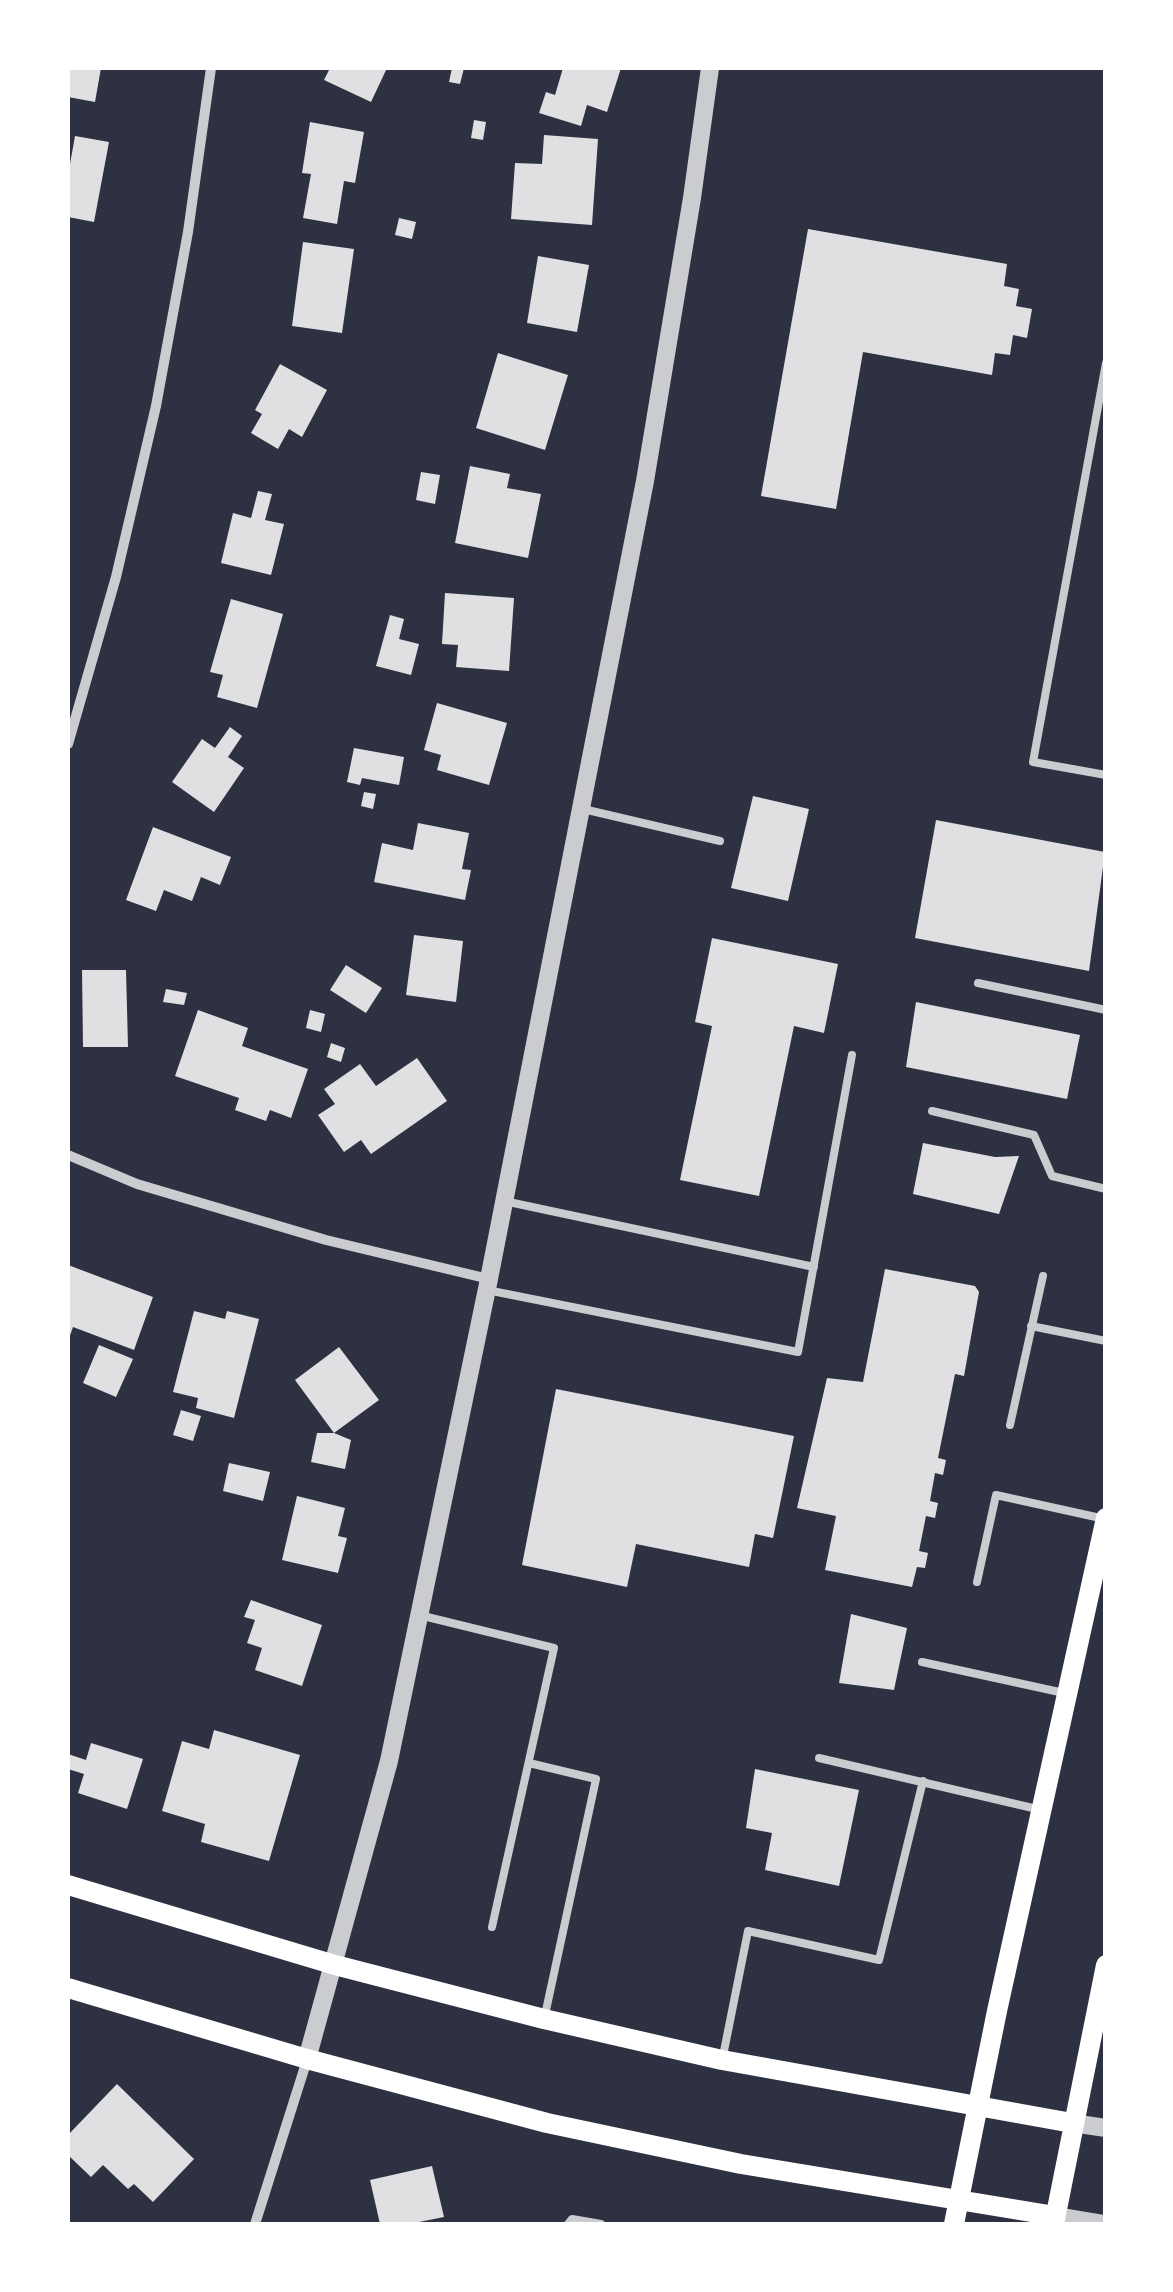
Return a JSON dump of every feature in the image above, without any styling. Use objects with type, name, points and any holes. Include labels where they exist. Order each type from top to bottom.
[{"type":"main road","points":[[954,2224],[1105,1519]]},
{"type":"main road","points":[[68,1885],[335,1966],[544,2019],[722,2060],[1072,2123]]},
{"type":"main road","points":[[68,1988],[307,2059],[547,2123],[741,2164],[1055,2220],[1106,1965]]},
{"type":"street","points":[[68,744],[116,577],[156,406],[188,232],[211,68]]},
{"type":"street","points":[[254,2224],[335,1966],[389,1761],[488,1285],[645,482],[710,68]]},
{"type":"street","points":[[68,1155],[137,1184],[488,1285]]},
{"type":"street","points":[[1072,2123],[1106,2128]]},
{"type":"street","points":[[1055,2220],[1104,2224]]},
{"type":"lane","points":[[1106,363],[1034,762],[1106,775]]},
{"type":"lane","points":[[581,808],[720,841]]},
{"type":"lane","points":[[978,983],[1106,1010]]},
{"type":"lane","points":[[488,1285],[798,1352],[852,1055]]},
{"type":"lane","points":[[932,1111],[1034,1136],[1052,1176],[1106,1188]]},
{"type":"lane","points":[[504,1201],[814,1266]]},
{"type":"lane","points":[[1010,1424],[1042,1276]]},
{"type":"lane","points":[[1031,1326],[1106,1341]]},
{"type":"lane","points":[[977,1582],[996,1495],[1105,1519]]},
{"type":"lane","points":[[420,1614],[554,1648],[492,1926]]},
{"type":"lane","points":[[922,1662],[1068,1694]]},
{"type":"lane","points":[[819,1758],[1042,1810]]},
{"type":"lane","points":[[529,1762],[596,1779],[544,2019]]},
{"type":"lane","points":[[722,2060],[748,1931],[879,1960],[922,1781]]},
{"type":"lane","points":[[568,2224],[572,2219],[601,2224]]},
{"type":"building","points":[[68,68],[101,68],[95,102],[68,97]]},
{"type":"building","points":[[330,68],[387,68],[371,102],[324,80]]},
{"type":"building","points":[[452,68],[464,68],[460,84],[449,82]]},
{"type":"building","points":[[563,68],[621,68],[607,112],[587,105],[581,126],[539,113],[546,92],[555,95]]},
{"type":"building","points":[[474,120],[486,122],[483,140],[471,138]]},
{"type":"building","points":[[310,122],[364,132],[355,183],[344,181],[337,224],[303,218],[311,174],[302,173]]},
{"type":"building","points":[[544,135],[598,139],[592,225],[511,219],[515,163],[542,164]]},
{"type":"building","points":[[75,136],[109,142],[94,222],[68,217],[68,164]]},
{"type":"building","points":[[399,218],[416,222],[412,239],[395,235]]},
{"type":"building","points":[[808,229],[1007,264],[1004,286],[1019,289],[1016,306],[1032,309],[1027,338],[1013,335],[1010,355],[995,353],[992,375],[863,352],[836,509],[761,496]]},
{"type":"building","points":[[303,242],[354,249],[342,333],[292,326]]},
{"type":"building","points":[[538,256],[589,265],[577,332],[527,323]]},
{"type":"building","points":[[498,353],[568,375],[545,450],[476,428]]},
{"type":"building","points":[[280,364],[327,390],[302,437],[289,429],[278,449],[251,433],[262,414],[255,410]]},
{"type":"building","points":[[470,466],[510,474],[507,488],[541,494],[528,558],[455,543]]},
{"type":"building","points":[[421,472],[440,475],[435,504],[416,500]]},
{"type":"building","points":[[258,491],[272,494],[265,520],[284,524],[271,575],[221,563],[233,513],[251,518]]},
{"type":"building","points":[[445,593],[514,598],[509,671],[456,667],[458,645],[442,644]]},
{"type":"building","points":[[231,599],[283,614],[257,708],[217,697],[223,675],[210,672]]},
{"type":"building","points":[[390,615],[404,619],[399,639],[419,644],[411,675],[376,666]]},
{"type":"building","points":[[437,703],[507,723],[489,785],[437,770],[441,755],[424,750]]},
{"type":"building","points":[[230,727],[242,736],[228,757],[244,768],[214,812],[172,782],[202,739],[215,748]]},
{"type":"building","points":[[354,748],[404,757],[399,785],[362,778],[360,785],[347,782]]},
{"type":"building","points":[[364,792],[376,794],[373,809],[361,806]]},
{"type":"building","points":[[753,796],[809,809],[788,901],[731,888]]},
{"type":"building","points":[[936,820],[1105,852],[1089,971],[915,938]]},
{"type":"building","points":[[418,823],[469,833],[462,869],[471,870],[465,900],[374,882],[382,843],[413,850]]},
{"type":"building","points":[[153,827],[231,857],[220,885],[201,877],[192,901],[164,890],[156,911],[126,900]]},
{"type":"building","points":[[414,935],[463,941],[456,1002],[406,995]]},
{"type":"building","points":[[712,938],[838,964],[824,1033],[794,1026],[759,1196],[680,1180],[712,1026],[695,1022]]},
{"type":"building","points":[[346,965],[382,988],[366,1013],[330,990]]},
{"type":"building","points":[[82,970],[126,970],[128,1047],[83,1047]]},
{"type":"building","points":[[166,989],[187,993],[184,1005],[163,1002]]},
{"type":"building","points":[[916,1002],[1080,1035],[1067,1099],[906,1067]]},
{"type":"building","points":[[198,1010],[248,1028],[242,1046],[308,1069],[291,1118],[270,1110],[266,1121],[235,1110],[239,1098],[175,1076]]},
{"type":"building","points":[[310,1010],[325,1014],[321,1032],[306,1028]]},
{"type":"building","points":[[331,1043],[345,1048],[341,1062],[327,1057]]},
{"type":"building","points":[[417,1058],[447,1101],[371,1154],[361,1140],[344,1152],[318,1115],[335,1104],[324,1089],[360,1064],[376,1086]]},
{"type":"building","points":[[923,1143],[995,1157],[1019,1156],[999,1214],[913,1194]]},
{"type":"building","points":[[68,1265],[153,1297],[134,1350],[73,1327],[68,1341]]},
{"type":"building","points":[[885,1269],[975,1286],[979,1292],[964,1376],[955,1374],[938,1458],[946,1460],[943,1475],[935,1473],[930,1501],[938,1503],[935,1518],[926,1516],[919,1551],[928,1553],[925,1568],[917,1567],[912,1587],[825,1570],[836,1516],[797,1508],[827,1378],[863,1382]]},
{"type":"building","points":[[194,1311],[225,1319],[227,1311],[259,1319],[234,1418],[196,1408],[198,1398],[173,1392]]},
{"type":"building","points":[[99,1345],[133,1359],[116,1397],[83,1383]]},
{"type":"building","points":[[339,1347],[379,1400],[334,1433],[295,1380]]},
{"type":"building","points":[[556,1389],[794,1436],[773,1538],[755,1534],[749,1567],[636,1544],[627,1587],[522,1565]]},
{"type":"building","points":[[181,1410],[201,1416],[193,1441],[173,1435]]},
{"type":"building","points":[[317,1433],[334,1433],[351,1440],[345,1469],[311,1462]]},
{"type":"building","points":[[229,1463],[270,1472],[263,1501],[223,1491]]},
{"type":"building","points":[[297,1496],[345,1508],[338,1536],[347,1538],[338,1573],[282,1560]]},
{"type":"building","points":[[251,1600],[322,1625],[302,1686],[255,1670],[262,1648],[247,1643],[255,1620],[244,1617]]},
{"type":"building","points":[[851,1614],[907,1628],[894,1690],[839,1683]]},
{"type":"building","points":[[214,1730],[300,1755],[269,1861],[201,1842],[205,1824],[162,1811],[182,1741],[209,1749]]},
{"type":"building","points":[[91,1743],[143,1759],[127,1809],[78,1793],[84,1774],[68,1769],[68,1754],[86,1760]]},
{"type":"building","points":[[755,1769],[859,1790],[839,1886],[765,1870],[772,1833],[746,1828]]},
{"type":"building","points":[[117,2084],[194,2159],[153,2202],[134,2184],[128,2189],[103,2165],[91,2177],[68,2155],[68,2135]]},
{"type":"building","points":[[432,2166],[444,2217],[409,2224],[380,2224],[370,2180]]}]
